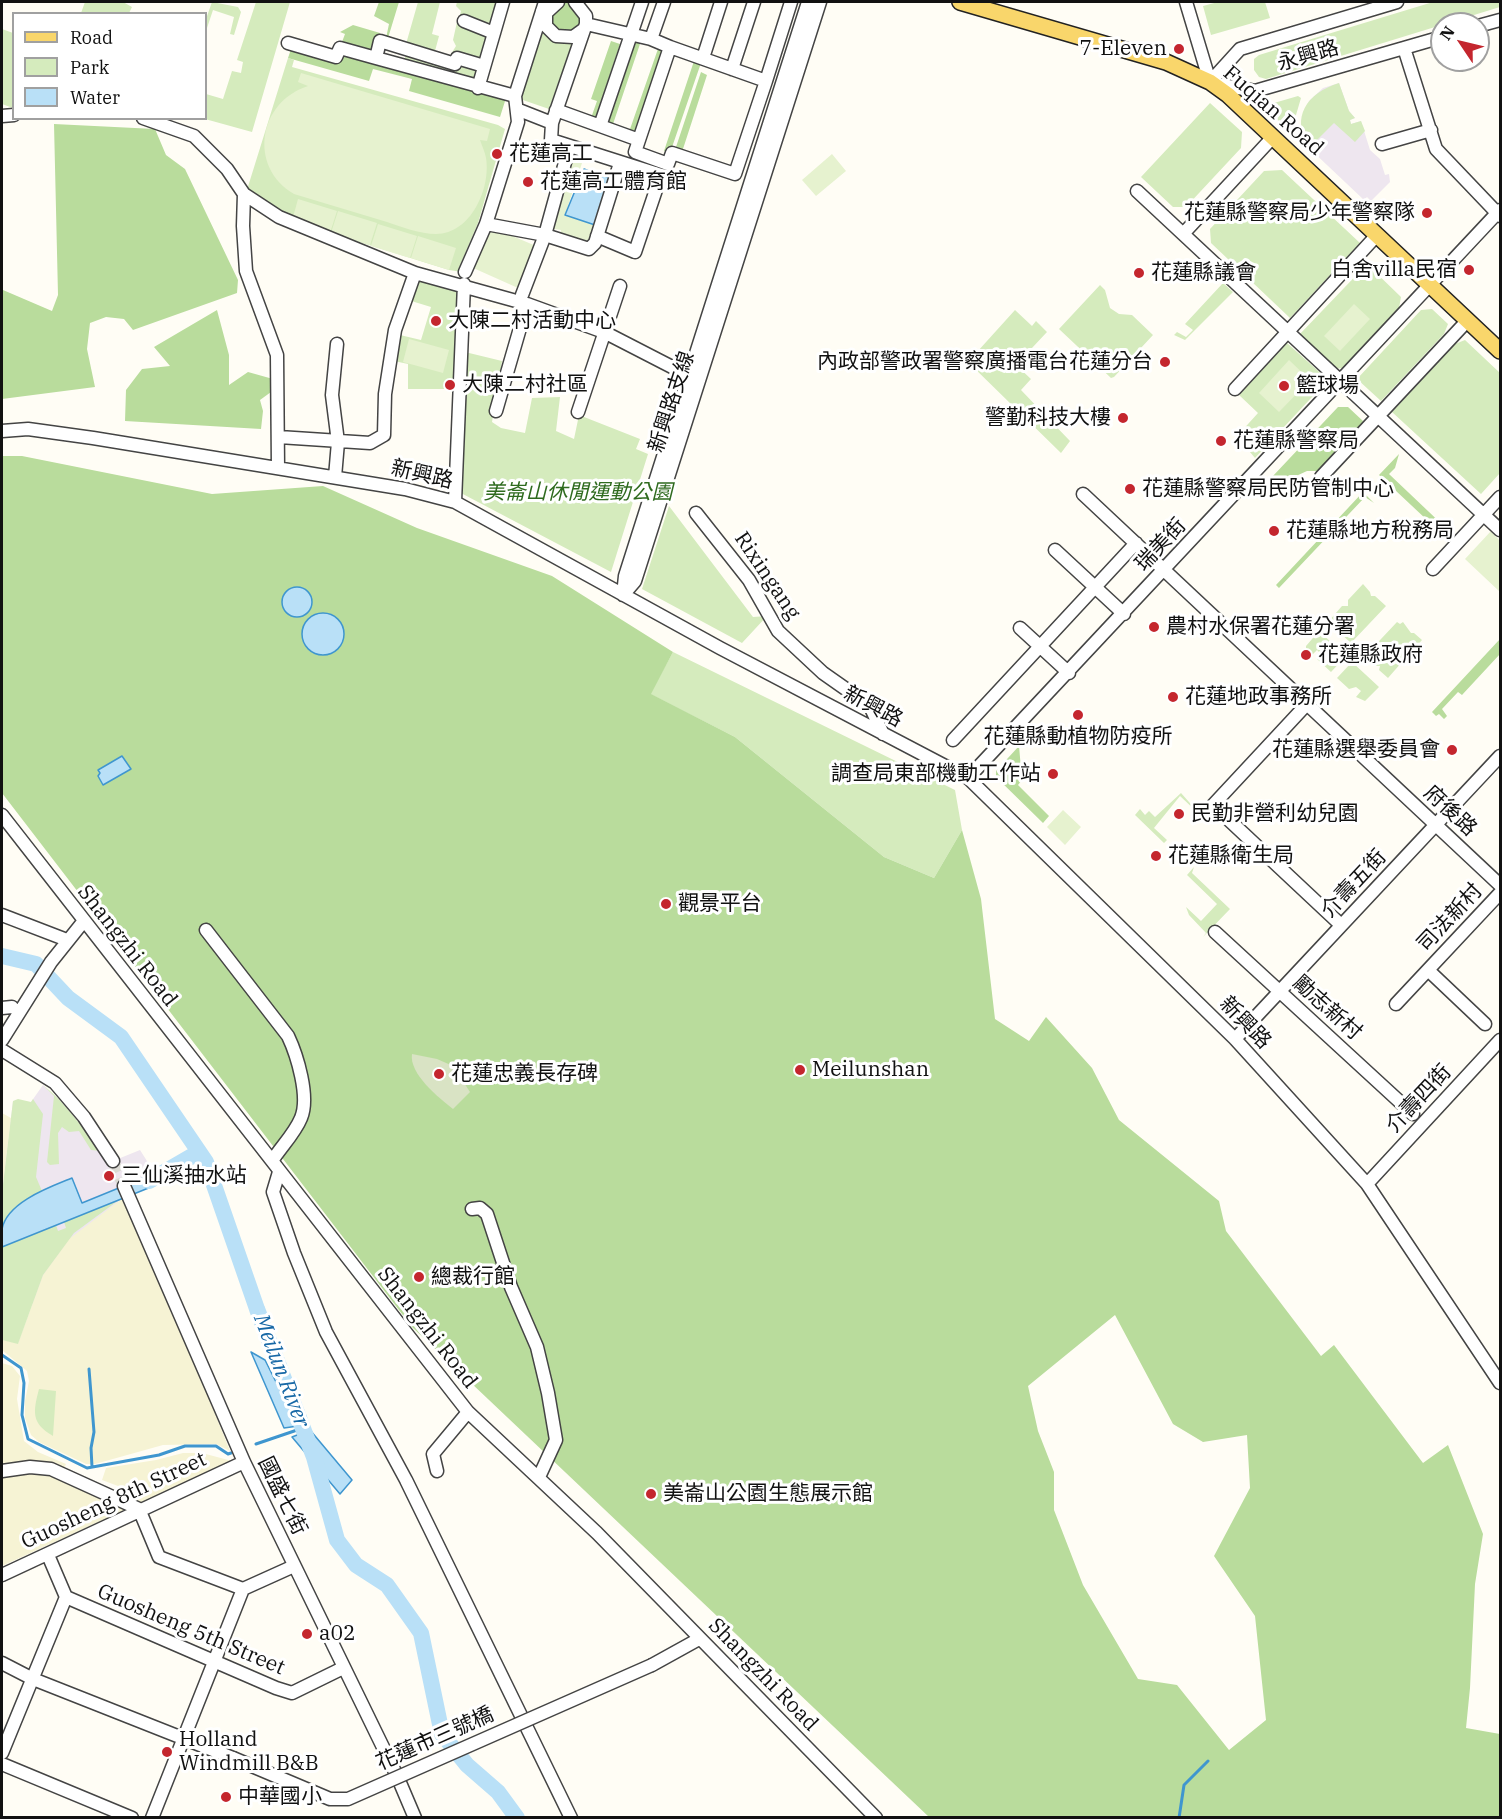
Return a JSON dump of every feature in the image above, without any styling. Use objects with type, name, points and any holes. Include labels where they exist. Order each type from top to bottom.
[{"type":"main road","name":"Fuqian Road","points":[[960,2],[1166,62],[1210,82],[1228,95],[1500,351]]},
{"type":"street","points":[[478,88],[503,2]]},
{"type":"street","points":[[455,502],[464,278],[486,224],[518,122],[519,110],[515,96],[544,8],[558,2]]},
{"type":"street","points":[[575,2],[586,16],[586,26],[554,116],[551,140],[569,148],[661,175],[635,252],[597,236]]},
{"type":"street","points":[[600,126],[642,2]]},
{"type":"street","points":[[651,39],[664,2]]},
{"type":"street","points":[[703,58],[721,2]]},
{"type":"street","points":[[732,69],[754,2]]},
{"type":"street","points":[[670,47],[635,152],[668,164],[672,153],[735,174],[791,2]]},
{"type":"street","name":"新興路支線","points":[[623,595],[635,581],[694,375],[808,2]]},
{"type":"street","name":"新興路支線","points":[[694,375],[820,2]]},
{"type":"street","points":[[1186,2],[1210,82]]},
{"type":"street","name":"永興路","points":[[1210,82],[1240,49],[1397,2]]},
{"type":"street","points":[[544,8],[546,26],[556,36],[573,37],[586,26]]},
{"type":"street","points":[[464,21],[494,33]]},
{"type":"street","points":[[586,26],[651,39],[766,81]]},
{"type":"street","name":"永興路","points":[[1210,82],[1255,91],[1430,40]]},
{"type":"street","points":[[376,58],[380,41],[455,64],[457,58],[484,66]]},
{"type":"street","points":[[288,43],[336,57],[340,48],[478,88],[515,96]]},
{"type":"street","points":[[400,65],[405,48]]},
{"type":"street","points":[[1404,48],[1436,149],[1499,213]]},
{"type":"street","points":[[519,110],[600,126],[639,140]]},
{"type":"street","points":[[149,120],[194,136],[227,169],[244,194],[279,217],[416,273],[464,278],[524,299],[604,332],[694,375]]},
{"type":"street","points":[[1382,144],[1431,130]]},
{"type":"street","points":[[1183,234],[1273,137]]},
{"type":"street","points":[[496,411],[524,299],[545,235],[569,148]]},
{"type":"street","points":[[486,224],[545,235],[589,249],[597,236],[620,163]]},
{"type":"street","points":[[1137,191],[1500,530]]},
{"type":"street","points":[[244,194],[246,271],[277,355],[278,468]]},
{"type":"street","name":"瑞美街","points":[[968,778],[1499,213]]},
{"type":"street","points":[[1234,388],[1377,235]]},
{"type":"street","points":[[279,437],[370,443],[384,435],[385,394],[395,330],[416,273]]},
{"type":"street","points":[[578,412],[621,286]]},
{"type":"street","points":[[1321,477],[1468,320]]},
{"type":"street","points":[[335,477],[338,441],[332,395],[337,344]]},
{"type":"street","name":"新興路","points":[[2,431],[28,429],[93,438],[405,489],[455,502],[623,595],[968,778],[1235,1039],[1366,1184],[1500,1383]]},
{"type":"street","name":"府後路","points":[[1083,494],[1500,885]]},
{"type":"street","points":[[1433,569],[1500,497]]},
{"type":"street","name":"Rixingang","points":[[696,513],[749,580],[778,630],[823,672],[870,706],[883,734]]},
{"type":"street","points":[[953,740],[1136,543]]},
{"type":"street","points":[[1055,550],[1124,614]]},
{"type":"street","points":[[1020,628],[1069,673]]},
{"type":"street","points":[[1307,704],[1213,805],[1341,926]]},
{"type":"street","name":"介壽五街","points":[[1235,1039],[1500,756]]},
{"type":"street","name":"Shangzhi Road","points":[[2,815],[83,922],[468,1412],[538,1477],[876,1818]]},
{"type":"street","name":"司法新村","points":[[1396,1004],[1500,893]]},
{"type":"street","points":[[2,915],[67,940]]},
{"type":"street","points":[[83,922],[51,962],[2,1043],[55,1083],[84,1117],[113,1161]]},
{"type":"street","points":[[206,930],[288,1036],[295,1050],[302,1078],[303,1111],[300,1120],[272,1161]]},
{"type":"street","name":"勵志新村","points":[[1215,932],[1413,1114]]},
{"type":"street","name":"司法新村","points":[[1428,970],[1485,1023]]},
{"type":"street","name":"介壽四街","points":[[1366,1184],[1500,1040]]},
{"type":"street","points":[[279,1172],[273,1192],[294,1253],[326,1332],[406,1480],[571,1818]]},
{"type":"street","name":"國盛七街","points":[[124,1186],[244,1462],[398,1778],[415,1818]]},
{"type":"street","points":[[472,1209],[480,1208],[487,1214],[511,1287],[537,1347],[556,1440],[538,1477]]},
{"type":"street","points":[[437,1471],[433,1454],[468,1412]]},
{"type":"street","name":"Guosheng 8th Street","points":[[2,1575],[48,1555],[139,1509],[171,1497],[244,1462]]},
{"type":"street","points":[[2,1471],[30,1467],[51,1469],[139,1509],[159,1557],[243,1589],[294,1566]]},
{"type":"street","name":"Guosheng 5th Street","points":[[48,1555],[66,1597],[292,1694],[343,1668]]},
{"type":"street","points":[[152,1818],[216,1662],[243,1589]]},
{"type":"street","points":[[2,1753],[66,1597]]},
{"type":"street","name":"花蓮市三號橋","points":[[2,1663],[33,1679],[330,1799],[348,1799],[652,1665],[699,1639]]},
{"type":"street","points":[[2,1764],[132,1818]]},
{"type":"shaded area","points":[[1339,83],[1349,111],[1355,118],[1350,120],[1351,124],[1361,121],[1370,150],[1380,159],[1385,175],[1389,174],[1390,182],[1371,201],[1367,197],[1364,200],[1309,148],[1303,135],[1301,121],[1309,101],[1323,88]]},
{"type":"shaded area","name":"三仙溪抽水站","points":[[43,1085],[75,1116],[108,1163],[140,1150],[154,1172],[156,1185],[123,1197],[2,1340],[2,1193],[13,1101],[31,1102]]},
{"type":"shaded area","points":[[2,1113],[11,1118],[2,1193]]},
{"type":"shaded area","points":[[123,1198],[185,1339],[230,1451],[216,1444],[163,1445],[95,1464],[86,1464],[39,1442],[31,1435],[25,1418],[25,1401],[29,1381],[27,1371],[2,1350],[2,1340],[18,1343],[43,1275],[69,1239]]},
{"type":"shaded area","points":[[2,1363],[12,1366],[20,1376],[17,1399],[24,1441],[38,1452],[66,1464],[60,1477],[113,1500],[118,1486],[102,1480],[106,1468],[183,1453],[202,1453],[232,1461],[2,1566]]},
{"type":"green space","points":[[85,2],[123,2],[132,7],[130,12],[81,12]]},
{"type":"green space","points":[[212,2],[238,7],[241,12],[234,35],[230,34],[234,17],[213,10],[207,28],[207,16]]},
{"type":"green space","points":[[256,2],[290,2],[252,132],[207,120],[207,94],[223,99],[232,71],[241,73],[243,62],[237,60]]},
{"type":"green space","points":[[379,2],[399,2],[388,38],[386,38],[389,24],[374,16]]},
{"type":"green space","points":[[418,2],[440,2],[432,34],[439,36],[435,51],[406,44]]},
{"type":"green space","points":[[457,2],[500,2],[493,24],[460,15],[461,11],[456,6]]},
{"type":"green space","points":[[561,2],[572,3],[580,10],[581,26],[573,34],[552,30],[549,13]]},
{"type":"green space","points":[[1218,2],[1265,2],[1270,18],[1211,35],[1203,6]]},
{"type":"green space","points":[[1433,2],[1500,2],[1500,7],[1484,12],[1430,12],[1430,29],[1266,79],[1259,77],[1254,70],[1254,59],[1259,55]]},
{"type":"green space","points":[[457,22],[491,34],[482,64],[451,54],[456,46],[453,40]]},
{"type":"green space","points":[[353,25],[380,33],[372,52],[342,42],[345,34],[340,32]]},
{"type":"green space","points":[[2,29],[12,33],[12,108],[2,104]]},
{"type":"green space","points":[[544,29],[574,38],[549,109],[520,99]]},
{"type":"green space","points":[[631,35],[642,38],[612,127],[601,124]]},
{"type":"green space","points":[[611,41],[620,44],[595,119],[591,118],[597,101],[591,99]]},
{"type":"green space","points":[[292,46],[338,60],[342,50],[506,98],[500,117],[409,91],[412,79],[373,69],[369,81],[288,58]]},
{"type":"green space","points":[[659,46],[667,49],[638,135],[629,132]]},
{"type":"green space","points":[[407,51],[456,65],[481,66],[475,85],[403,64]]},
{"type":"green space","points":[[288,58],[294,60],[292,67],[498,125],[505,129],[478,223],[458,270],[462,272],[449,270],[292,221],[246,193]]},
{"type":"green space","points":[[695,58],[702,60],[670,153],[664,151]]},
{"type":"green space","points":[[701,72],[707,75],[682,152],[675,150]]},
{"type":"green space","points":[[301,73],[490,129],[487,141],[480,140],[486,158],[485,183],[482,195],[469,218],[448,232],[424,233],[294,194],[279,182],[270,168],[265,152],[265,136],[269,120],[278,106],[291,94],[308,86],[298,82]]},
{"type":"green space","points":[[1339,83],[1349,111],[1355,118],[1350,120],[1351,124],[1361,121],[1365,131],[1355,142],[1334,123],[1309,148],[1301,126],[1305,108],[1318,93]]},
{"type":"green space","points":[[1298,96],[1301,98],[1291,132],[1270,113],[1274,103]]},
{"type":"green space","points":[[1210,103],[1242,132],[1241,148],[1186,207],[1173,207],[1141,177]]},
{"type":"green space","points":[[54,124],[155,129],[166,155],[185,169],[238,280],[237,293],[133,330],[124,319],[106,317],[90,323],[87,349],[95,387],[2,399],[2,286],[3,290],[52,311],[58,295]]},
{"type":"green space","points":[[832,154],[846,171],[816,196],[802,180]]},
{"type":"green space","points":[[570,159],[582,163],[565,215],[595,225],[590,244],[560,234],[561,230],[548,228]]},
{"type":"green space","points":[[1282,170],[1360,243],[1290,318],[1211,243],[1210,229],[1264,171]]},
{"type":"green space","points":[[298,199],[337,211],[330,233],[292,221]]},
{"type":"green space","points":[[338,211],[377,223],[370,245],[331,233]]},
{"type":"green space","points":[[378,224],[417,236],[410,258],[371,246]]},
{"type":"green space","points":[[489,226],[536,246],[518,288],[471,267]]},
{"type":"green space","points":[[418,236],[456,248],[449,270],[411,258]]},
{"type":"green space","points":[[1367,264],[1401,297],[1399,308],[1342,368],[1334,369],[1299,335]]},
{"type":"green space","points":[[421,278],[460,291],[454,389],[408,389],[408,364],[394,361],[400,335],[421,340],[431,307],[408,300]]},
{"type":"green space","points":[[1223,283],[1233,292],[1185,340],[1174,335],[1177,332],[1186,337],[1193,330],[1185,324]]},
{"type":"green space","points":[[1100,285],[1105,290],[1110,308],[1119,314],[1132,315],[1153,335],[1111,378],[1059,329]]},
{"type":"green space","name":"籃球場","points":[[1354,304],[1370,319],[1340,351],[1324,336]]},
{"type":"green space","points":[[1432,309],[1448,324],[1444,334],[1381,401],[1357,379],[1421,310]]},
{"type":"green space","points":[[217,310],[229,355],[229,385],[248,372],[273,379],[271,392],[260,400],[263,411],[261,429],[125,421],[126,390],[142,369],[170,366],[154,347]]},
{"type":"green space","points":[[1015,310],[1032,326],[1036,321],[1047,332],[1016,365],[1031,379],[1021,390],[1070,441],[1061,453],[968,362]]},
{"type":"green space","points":[[409,339],[449,350],[443,373],[403,362]]},
{"type":"green space","points":[[1465,340],[1500,373],[1500,473],[1481,494],[1392,412],[1455,344]]},
{"type":"green space","points":[[1287,343],[1326,378],[1326,382],[1255,458],[1239,439],[1239,434],[1258,413],[1239,395]]},
{"type":"green space","name":"美崙山休閒運動公園","points":[[465,352],[502,361],[492,422],[501,428],[525,433],[532,398],[560,397],[556,431],[574,439],[579,415],[640,439],[636,449],[648,454],[611,572],[459,492]]},
{"type":"green space","name":"籃球場","points":[[1289,360],[1310,380],[1279,412],[1259,393]]},
{"type":"green space","points":[[1338,407],[1348,407],[1363,421],[1361,428],[1317,471],[1307,471],[1296,476],[1290,494],[1272,477]]},
{"type":"green space","points":[[1399,454],[1395,468],[1389,474],[1448,530],[1443,535],[1379,475]]},
{"type":"green space","points":[[2,456],[22,456],[212,494],[323,486],[417,528],[552,576],[673,652],[651,694],[735,737],[884,857],[934,878],[962,830],[981,899],[995,1019],[1029,1041],[1046,1017],[1092,1068],[1119,1120],[1219,1201],[1226,1231],[1321,1356],[1334,1345],[1423,1463],[1448,1445],[1483,1534],[1475,1584],[1466,1728],[1500,1734],[1500,1817],[929,1817],[412,1327],[2,793]],"holes":[[[1115,1315],[1173,1424],[1203,1442],[1247,1435],[1250,1488],[1214,1556],[1255,1616],[1266,1720],[1229,1750],[1177,1685],[1138,1679],[1083,1585],[1054,1510],[1054,1472],[1038,1431],[1028,1386]]]},
{"type":"green space","points":[[1363,492],[1374,503],[1365,497],[1279,588],[1276,585]]},
{"type":"green space","name":"美崙山休閒運動公園","points":[[669,506],[753,617],[767,616],[742,643],[642,589]]},
{"type":"green space","points":[[1491,531],[1500,541],[1500,592],[1465,559]]},
{"type":"green space","points":[[1363,584],[1371,596],[1375,596],[1386,606],[1351,643],[1340,633],[1340,629],[1328,622],[1342,606],[1348,606],[1348,600]]},
{"type":"green space","points":[[1397,622],[1400,624],[1403,622],[1411,633],[1422,640],[1408,656],[1402,656],[1402,662],[1388,678],[1379,670],[1380,666],[1375,666],[1365,656]]},
{"type":"green space","points":[[1319,631],[1346,656],[1331,672],[1317,659],[1321,654],[1317,650],[1312,655],[1306,650],[1306,646]]},
{"type":"green space","points":[[1500,639],[1500,654],[1462,695],[1458,692],[1442,709],[1447,716],[1444,719],[1439,714],[1436,716],[1432,712]]},
{"type":"green space","points":[[673,652],[955,790],[962,830],[934,878],[884,857],[735,737],[650,694]]},
{"type":"green space","points":[[1352,662],[1379,687],[1365,701],[1356,697],[1361,691],[1356,687],[1349,689],[1337,678]]},
{"type":"green space","points":[[1019,746],[1022,780],[1018,785],[1049,816],[1043,823],[996,777],[996,771]]},
{"type":"green space","points":[[1181,793],[1197,811],[1206,805],[1198,813],[1180,796],[1154,828],[1167,840],[1164,843],[1135,815],[1140,809],[1145,815],[1149,811],[1155,817]]},
{"type":"green space","points":[[1063,810],[1081,827],[1065,845],[1047,827]]},
{"type":"green space","points":[[1194,867],[1192,873],[1230,909],[1203,937],[1206,933],[1189,915],[1186,907],[1201,921],[1217,904],[1187,875]]},
{"type":"green space","points":[[412,1054],[437,1059],[453,1066],[470,1092],[453,1109],[420,1077],[412,1062]]},
{"type":"green space","points":[[43,1085],[67,1108],[101,1151],[91,1150],[79,1131],[69,1132],[62,1127],[58,1133],[59,1164],[50,1165],[47,1162],[54,1096]]},
{"type":"green space","points":[[18,1099],[31,1102],[33,1099],[43,1114],[36,1177],[42,1191],[31,1196],[2,1227],[2,1193],[13,1101]]},
{"type":"green space","points":[[123,1197],[74,1233],[43,1275],[18,1344],[2,1340],[2,1247],[56,1225],[58,1231],[66,1228],[64,1222]]},
{"type":"green space","points":[[39,1389],[56,1391],[53,1436],[37,1421],[35,1411]]},
{"type":"water","points":[[584,169],[613,179],[595,225],[565,215]]},
{"type":"water","points":[[297,587],[303,588],[311,596],[311,608],[303,616],[297,617],[291,616],[283,608],[282,602],[283,596],[291,588]]},
{"type":"water","points":[[323,613],[338,619],[344,634],[338,649],[323,655],[308,649],[302,634],[308,619]]},
{"type":"water","points":[[122,756],[131,769],[103,785],[98,776],[100,773],[98,770]]},
{"type":"water","points":[[153,1174],[156,1185],[2,1247],[1,1231],[6,1219],[21,1203],[42,1191],[72,1178],[82,1203]]},
{"type":"water","points":[[251,1352],[265,1360],[298,1426],[284,1428]]},
{"type":"water","points":[[310,1430],[352,1480],[340,1494],[292,1437]]},
{"type":"waterway","name":"Meilun River","points":[[2,956],[36,964],[68,998],[121,1037],[206,1162],[257,1309],[314,1457],[337,1540],[356,1565],[387,1585],[421,1633],[442,1734],[467,1765],[498,1792],[517,1818]]},
{"type":"waterway","points":[[149,1181],[199,1152]]},
{"type":"waterway","points":[[2,1355],[21,1368],[24,1383],[22,1415],[28,1439],[87,1468],[159,1455],[185,1446],[216,1446],[228,1454],[231,1453]]},
{"type":"waterway","points":[[89,1369],[94,1432],[91,1448],[92,1467]]},
{"type":"waterway","points":[[256,1444],[303,1428]]},
{"type":"waterway","points":[[1179,1818],[1184,1785],[1208,1761]]},
{"type":"tunnel","points":[[113,1161],[124,1186]]},
{"type":"place","name":"7-Eleven","points":[[1179,49]]},
{"type":"place","name":"花蓮高工","points":[[497,154]]},
{"type":"place","name":"花蓮高工體育館","points":[[528,182]]},
{"type":"place","name":"花蓮縣警察局少年警察隊","points":[[1427,213]]},
{"type":"place","name":"白舍villa民宿","points":[[1469,270]]},
{"type":"place","name":"花蓮縣議會","points":[[1139,273]]},
{"type":"place","name":"大陳二村活動中心","points":[[436,321]]},
{"type":"place","name":"內政部警政署警察廣播電台花蓮分台","points":[[1165,362]]},
{"type":"place","name":"大陳二村社區","points":[[450,385]]},
{"type":"place","name":"籃球場","points":[[1284,386]]},
{"type":"place","name":"警勤科技大樓","points":[[1123,418]]},
{"type":"place","name":"花蓮縣警察局","points":[[1221,441]]},
{"type":"place","name":"花蓮縣警察局民防管制中心","points":[[1130,489]]},
{"type":"place","name":"花蓮縣地方稅務局","points":[[1274,531]]},
{"type":"place","name":"農村水保署花蓮分署","points":[[1154,627]]},
{"type":"place","name":"花蓮縣政府","points":[[1306,655]]},
{"type":"place","name":"花蓮地政事務所","points":[[1173,697]]},
{"type":"place","name":"花蓮縣動植物防疫所","points":[[1078,715]]},
{"type":"place","name":"花蓮縣選舉委員會","points":[[1452,750]]},
{"type":"place","name":"調查局東部機動工作站","points":[[1053,774]]},
{"type":"place","name":"民勤非營利幼兒園","points":[[1179,814]]},
{"type":"place","name":"花蓮縣衛生局","points":[[1156,856]]},
{"type":"place","name":"觀景平台","points":[[666,904]]},
{"type":"place","name":"Meilunshan","points":[[800,1070]]},
{"type":"place","name":"花蓮忠義長存碑","points":[[439,1074]]},
{"type":"place","name":"三仙溪抽水站","points":[[109,1176]]},
{"type":"place","name":"總裁行館","points":[[419,1277]]},
{"type":"place","name":"美崙山公園生態展示館","points":[[651,1494]]},
{"type":"place","name":"a02","points":[[307,1634]]},
{"type":"place","name":"Holland Windmill B&B","points":[[167,1752]]},
{"type":"place","name":"中華國小","points":[[226,1797]]}]
